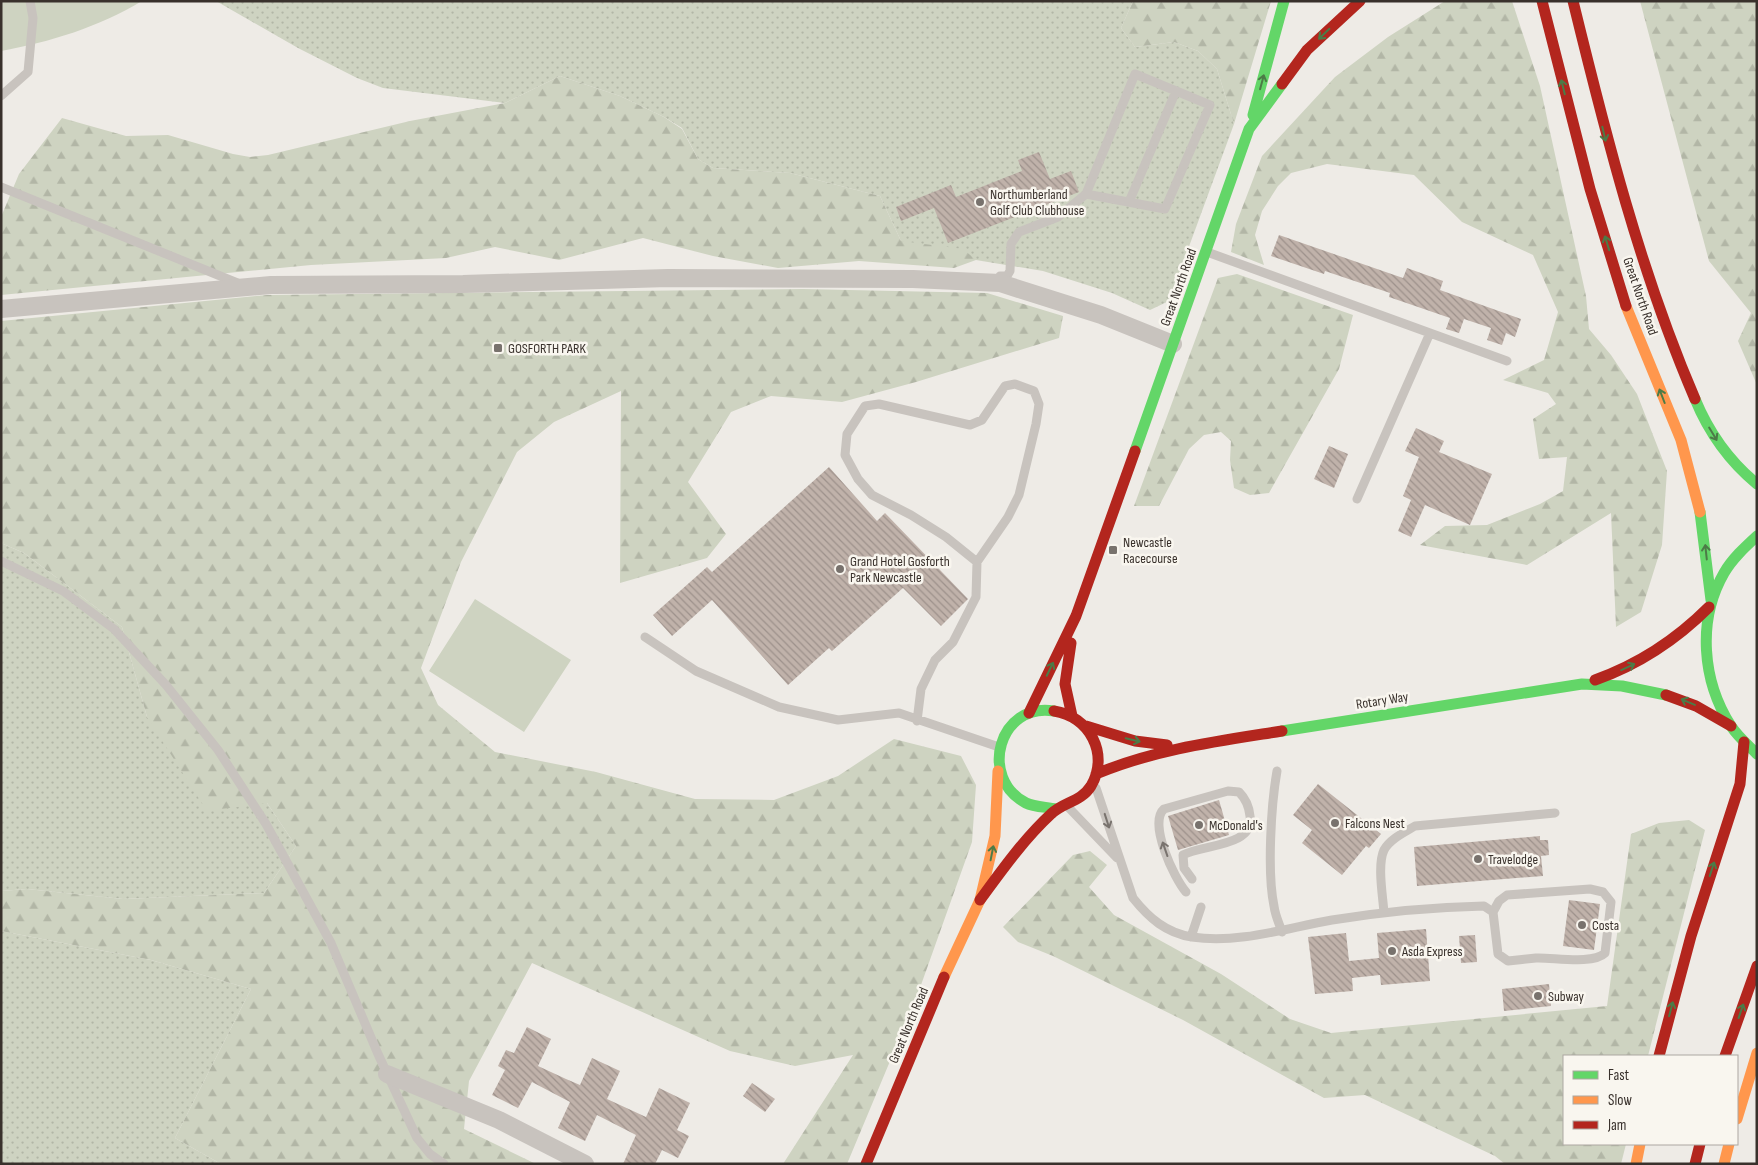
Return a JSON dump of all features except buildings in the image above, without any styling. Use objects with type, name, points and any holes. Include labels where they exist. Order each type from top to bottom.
[{"type":"main road","points":[[1249,129],[1284,1]]},
{"type":"main road","name":"Great North Road","points":[[1029,713],[1076,616],[1207,252],[1249,129],[1307,50],[1360,1]]},
{"type":"main road","name":"Great North Road","points":[[1542,1],[1582,165],[1625,301],[1685,454],[1695,487],[1704,534],[1710,604]]},
{"type":"main road","name":"Great North Road","points":[[1573,1],[1609,154],[1653,294],[1709,428],[1726,457],[1744,476],[1757,484]]},
{"type":"main road","points":[[1757,536],[1723,574],[1710,604],[1706,632],[1711,681],[1731,726],[1757,754]]},
{"type":"main road","name":"Rotary Way","points":[[1582,684],[1622,670],[1652,655],[1692,625],[1710,604]]},
{"type":"main road","name":"Great North Road","points":[[1072,716],[1066,684],[1076,616]]},
{"type":"main road","name":"Rotary Way","points":[[1095,777],[1136,758],[1186,746],[1582,684],[1627,685],[1671,695],[1692,704],[1731,726]]},
{"type":"main road","points":[[1051,710],[1072,716],[1086,726],[1097,749],[1095,777],[1087,791],[1062,808],[1016,853],[980,900],[995,836],[999,747],[1010,726],[1029,713],[1051,710]]},
{"type":"main road","name":"Rotary Way","points":[[1086,726],[1135,741],[1186,746]]},
{"type":"main road","points":[[1659,1055],[1691,936],[1740,784],[1744,742]]},
{"type":"main road","points":[[998,770],[1004,784],[1013,796],[1026,805],[1041,809],[1062,808]]},
{"type":"main road","name":"Great North Road","points":[[866,1164],[953,955],[980,900]]},
{"type":"main road","points":[[1725,1055],[1757,966]]},
{"type":"main road","points":[[1738,1116],[1757,1053]]},
{"type":"main road","points":[[1636,1164],[1640,1145]]},
{"type":"main road","points":[[1696,1164],[1700,1145]]},
{"type":"main road","points":[[1724,1164],[1729,1145]]},
{"type":"street","points":[[1,309],[247,287],[463,284],[668,278],[913,279],[1000,283],[1102,315],[1173,344]]},
{"type":"street","points":[[387,1074],[499,1120],[585,1164]]},
{"type":"lane","points":[[1,96],[28,72],[33,18],[30,1]]},
{"type":"lane","points":[[1000,283],[1000,276],[1007,276],[1010,271],[1010,244],[1020,232],[1058,217],[1086,194],[1134,74],[1210,105],[1165,209],[1086,194]]},
{"type":"lane","points":[[1129,202],[1176,91]]},
{"type":"lane","points":[[1,187],[247,287]]},
{"type":"lane","points":[[1207,252],[1507,361]]},
{"type":"lane","points":[[1357,499],[1430,333]]},
{"type":"lane","points":[[918,721],[921,689],[935,660],[953,642],[976,597],[977,562],[1008,517],[1019,495],[1039,404],[1034,391],[1015,384],[1004,386],[982,420],[970,425],[879,404],[865,406],[847,434],[845,455],[858,479],[872,495],[911,514],[946,536],[977,562]]},
{"type":"lane","points":[[1,561],[63,591],[114,628],[166,686],[218,750],[266,824],[331,942],[387,1074],[417,1138],[430,1154],[444,1164]]},
{"type":"lane","points":[[645,638],[696,671],[779,707],[838,720],[899,713],[999,747]]},
{"type":"lane","points":[[1277,771],[1274,788],[1271,878],[1274,907],[1282,932]]},
{"type":"lane","points":[[1095,777],[1134,898],[1145,914],[1165,929],[1191,937],[1226,938],[1282,932],[1330,921],[1384,913],[1484,906],[1493,912],[1498,954],[1508,961],[1536,958],[1582,959],[1602,956],[1605,953],[1611,902],[1603,892],[1590,889],[1506,895],[1499,901],[1493,912]]},
{"type":"lane","points":[[1186,892],[1176,881],[1158,830],[1157,817],[1159,813],[1164,809],[1228,790],[1239,792],[1247,803],[1250,813],[1250,826],[1247,832],[1238,838],[1183,856],[1184,868],[1192,879]]},
{"type":"lane","points":[[1062,808],[1121,862]]},
{"type":"lane","points":[[1384,913],[1381,871],[1384,850],[1398,835],[1415,826],[1555,813]]},
{"type":"lane","points":[[1191,937],[1201,907]]},
{"type":"green space","points":[[1,1],[142,1],[109,19],[91,26],[38,43],[1,51]]},
{"type":"green space","points":[[216,1],[1133,1],[1121,28],[1135,47],[1174,42],[1198,51],[1217,69],[1234,124],[1169,301],[1150,310],[1112,293],[1043,271],[976,260],[918,255],[901,241],[880,196],[790,173],[713,168],[698,159],[682,128],[664,117],[620,96],[560,76],[505,103],[383,88],[357,78],[298,48]]},
{"type":"green space","points":[[1133,1],[1271,1],[1234,124],[1217,69],[1198,51],[1174,42],[1135,47],[1121,28]]},
{"type":"green space","points":[[1445,1],[1512,1],[1540,86],[1586,296],[1589,329],[1611,355],[1637,394],[1667,471],[1662,545],[1641,612],[1616,627],[1611,513],[1527,565],[1420,545],[1445,526],[1487,525],[1540,504],[1563,491],[1567,457],[1539,459],[1533,419],[1556,404],[1548,393],[1503,380],[1544,360],[1558,312],[1533,255],[1462,222],[1414,175],[1327,164],[1291,173],[1278,186],[1262,211],[1255,235],[1264,265],[1231,252],[1236,224],[1262,156],[1335,77],[1388,37]]},
{"type":"green space","points":[[1640,1],[1757,1],[1757,385],[1738,341],[1751,313],[1709,261]]},
{"type":"green space","points":[[560,76],[620,96],[664,117],[682,129],[698,159],[713,168],[790,173],[880,196],[901,241],[963,249],[976,260],[954,268],[859,261],[778,268],[713,256],[643,238],[559,260],[495,247],[446,258],[311,265],[1,295],[1,217],[19,174],[62,118],[126,136],[168,135],[233,154],[250,157],[268,155],[410,121],[505,103]]},
{"type":"green space","points":[[1237,274],[1353,315],[1339,369],[1269,493],[1250,495],[1234,488],[1230,460],[1231,441],[1221,432],[1204,435],[1189,449],[1159,506],[1134,506],[1218,278]]},
{"type":"green space","points":[[803,289],[987,293],[1063,316],[1059,338],[916,382],[842,402],[771,396],[731,412],[688,482],[726,534],[707,558],[620,583],[621,391],[554,422],[517,452],[461,562],[421,668],[438,705],[495,752],[596,772],[695,799],[774,800],[838,776],[894,739],[961,756],[976,785],[972,842],[916,999],[847,1164],[783,1164],[853,1055],[795,1066],[730,1051],[532,963],[469,1081],[464,1129],[536,1164],[221,1164],[175,1138],[251,989],[151,960],[1,931],[1,891],[27,889],[123,899],[264,893],[296,846],[267,803],[207,811],[147,717],[122,627],[24,553],[1,543],[1,321],[267,295]]},
{"type":"green space","points":[[1,543],[24,553],[122,627],[147,717],[267,803],[296,846],[264,893],[123,899],[27,889],[1,891]]},
{"type":"green space","points":[[475,599],[571,660],[524,732],[429,671]]},
{"type":"green space","points":[[1689,820],[1705,830],[1648,1055],[1563,1055],[1563,1145],[1626,1145],[1621,1164],[1505,1164],[1495,1156],[1365,1095],[1324,1098],[1183,1020],[1053,956],[1018,942],[1003,927],[1073,855],[1090,851],[1107,865],[1089,887],[1114,915],[1221,974],[1290,1019],[1331,1033],[1607,1006],[1631,834],[1659,823]]},
{"type":"green space","points":[[1,931],[151,960],[251,989],[175,1138],[221,1164],[1,1164]]},
{"type":"traffic: fast","points":[[1253,115],[1284,1]]},
{"type":"traffic: fast","points":[[1135,451],[1249,129],[1282,84]]},
{"type":"traffic: fast","points":[[1695,399],[1713,435],[1721,446],[1737,466],[1757,484]]},
{"type":"traffic: fast","points":[[1700,512],[1711,600]]},
{"type":"traffic: fast","points":[[1757,536],[1731,563],[1715,591],[1710,610],[1706,650],[1714,690],[1721,708],[1734,730],[1757,754]]},
{"type":"traffic: fast","points":[[1282,731],[1582,684],[1622,686],[1666,695]]},
{"type":"traffic: fast","points":[[1054,711],[1035,711],[1020,718],[1008,730],[1001,744],[999,761],[1002,777],[1011,791],[1026,803],[1056,809]]},
{"type":"traffic: slow","points":[[1626,306],[1681,440],[1700,512]]},
{"type":"traffic: slow","points":[[944,977],[980,900],[995,836],[998,771]]},
{"type":"traffic: slow","points":[[1738,1116],[1757,1053]]},
{"type":"traffic: slow","points":[[1636,1164],[1640,1145]]},
{"type":"traffic: slow","points":[[1724,1164],[1729,1145]]},
{"type":"traffic: jam","points":[[1282,84],[1307,50],[1360,1]]},
{"type":"traffic: jam","points":[[1542,1],[1590,189],[1626,306]]},
{"type":"traffic: jam","points":[[1573,1],[1598,102],[1641,252],[1657,302],[1695,399]]},
{"type":"traffic: jam","points":[[1029,713],[1076,616],[1135,451]]},
{"type":"traffic: jam","points":[[1595,680],[1642,659],[1684,630],[1709,607]]},
{"type":"traffic: jam","points":[[1071,643],[1065,684],[1072,716]]},
{"type":"traffic: jam","points":[[1666,695],[1696,706],[1731,726]]},
{"type":"traffic: jam","points":[[980,900],[1014,855],[1041,824],[1056,810],[1077,799],[1087,791],[1096,774],[1098,761],[1093,738],[1077,720],[1066,714],[1054,711]]},
{"type":"traffic: jam","points":[[1086,726],[1135,741],[1167,745]]},
{"type":"traffic: jam","points":[[1096,774],[1119,765],[1165,752],[1211,742],[1282,731]]},
{"type":"traffic: jam","points":[[1659,1055],[1691,936],[1740,784],[1744,742]]},
{"type":"traffic: jam","points":[[1725,1055],[1757,966]]},
{"type":"traffic: jam","points":[[866,1164],[944,977]]},
{"type":"traffic: jam","points":[[1695,1164],[1700,1145]]},
{"type":"place","name":"Northumberland Golf Club Clubhouse","points":[[980,202]]},
{"type":"place","name":"GOSFORTH PARK","points":[[498,348]]},
{"type":"place","name":"Newcastle Racecourse","points":[[1113,550]]},
{"type":"place","name":"Grand Hotel Gosforth Park Newcastle","points":[[840,569]]},
{"type":"place","name":"Falcons Nest","points":[[1335,823]]},
{"type":"place","name":"McDonald's","points":[[1199,825]]},
{"type":"place","name":"Travelodge","points":[[1478,859]]},
{"type":"place","name":"Costa","points":[[1582,925]]},
{"type":"place","name":"Asda Express","points":[[1392,951]]},
{"type":"place","name":"Subway","points":[[1538,996]]}]
